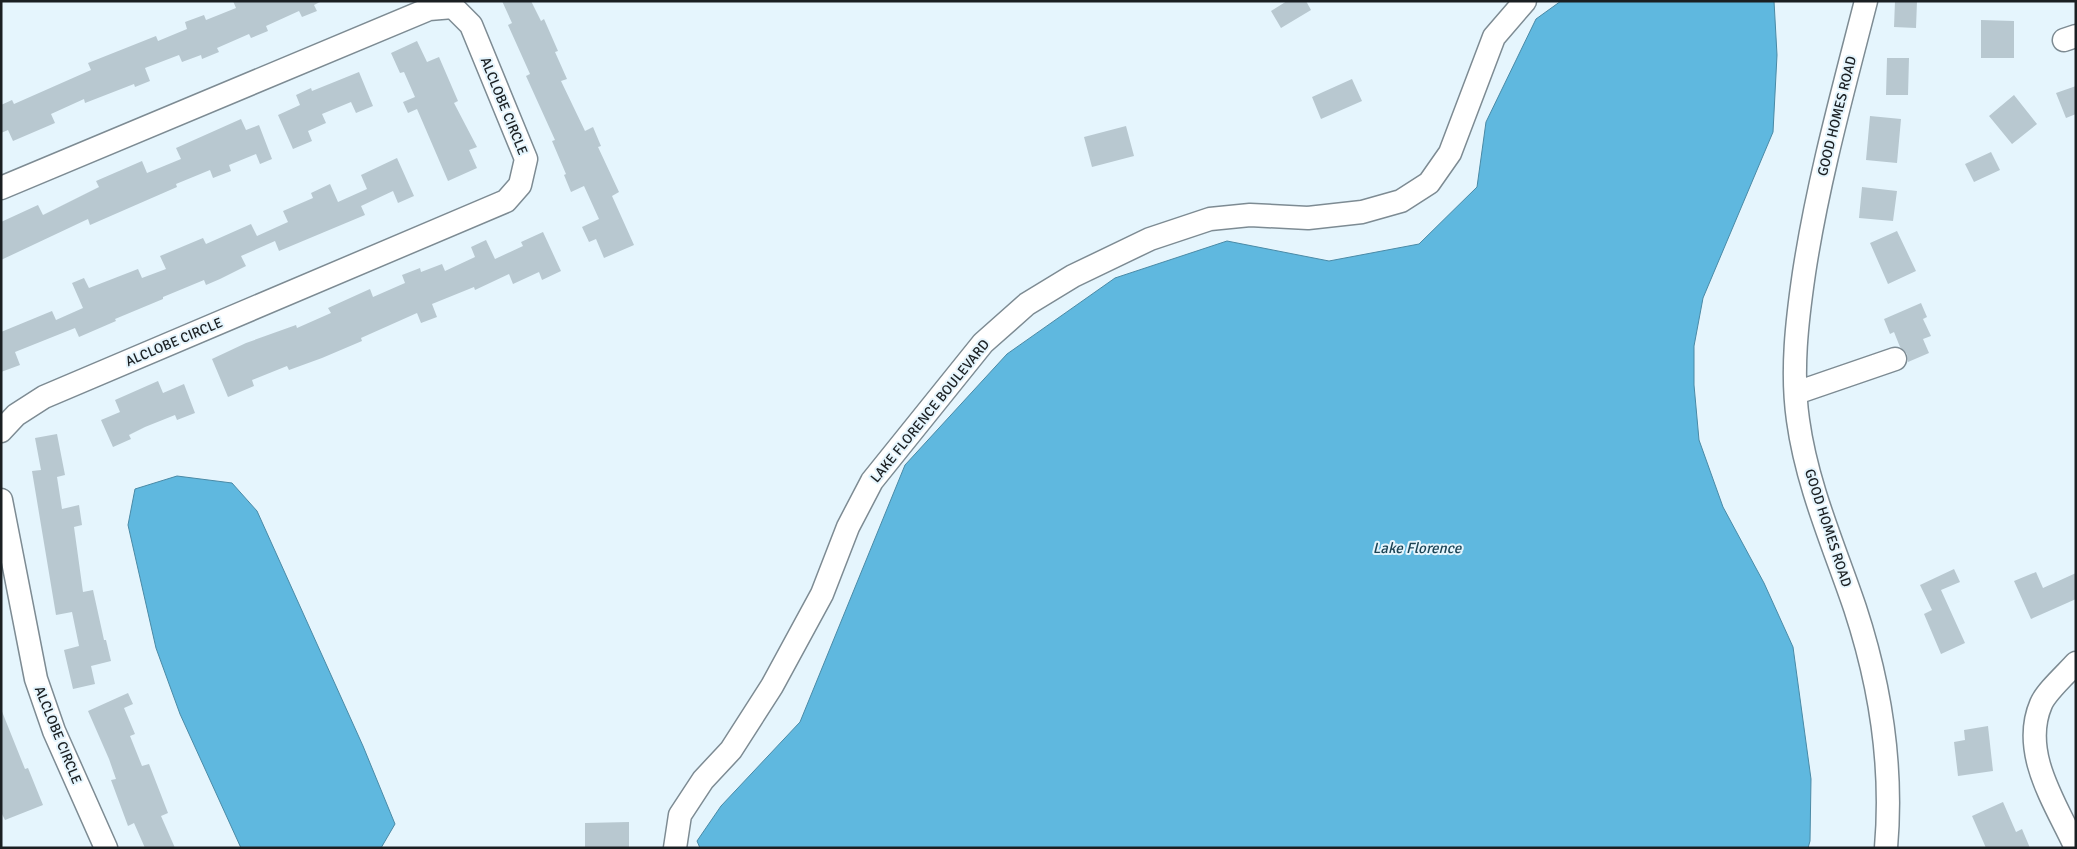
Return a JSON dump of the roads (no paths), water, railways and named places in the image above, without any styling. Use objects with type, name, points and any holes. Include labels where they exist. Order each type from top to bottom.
[{"type":"street","name":"LAKE FLORENCE BOULEVARD","points":[[675,848],[680,815],[703,780],[731,750],[772,686],[822,594],[848,527],[872,482],[983,343],[1027,304],[1073,276],[1150,239],[1210,220],[1250,215],[1308,218],[1362,212],[1401,201],[1429,183],[1450,154],[1494,37],[1525,1]]},
{"type":"street","name":"GOOD HOMES ROAD","points":[[1866,1],[1821,177],[1808,250],[1796,342],[1796,393],[1798,419],[1807,468],[1817,503],[1855,609],[1879,702],[1887,765],[1889,819],[1886,848]]},
{"type":"street","name":"ALCLOBE CIRCLE","points":[[1,188],[429,9],[453,7],[471,24],[526,159],[520,185],[506,201],[44,397],[16,415],[1,431]]},
{"type":"street","points":[[1796,393],[1895,359]]},
{"type":"street","name":"ALCLOBE CIRCLE","points":[[1,500],[36,678],[54,731],[106,848]]},
{"type":"street","points":[[2076,664],[2041,702],[2033,733],[2036,760],[2076,848]]},
{"type":"water","name":"Lake Florence","points":[[1561,1],[1774,1],[1777,55],[1773,132],[1703,298],[1694,346],[1694,385],[1699,440],[1723,507],[1764,583],[1793,647],[1811,779],[1810,841],[1808,848],[700,848],[697,841],[721,806],[800,722],[905,465],[1007,354],[1115,278],[1227,241],[1329,261],[1419,244],[1477,187],[1486,122],[1536,19]]},
{"type":"water","points":[[177,476],[232,483],[257,511],[363,746],[395,824],[381,848],[241,848],[180,714],[156,648],[128,525],[135,489]]}]
